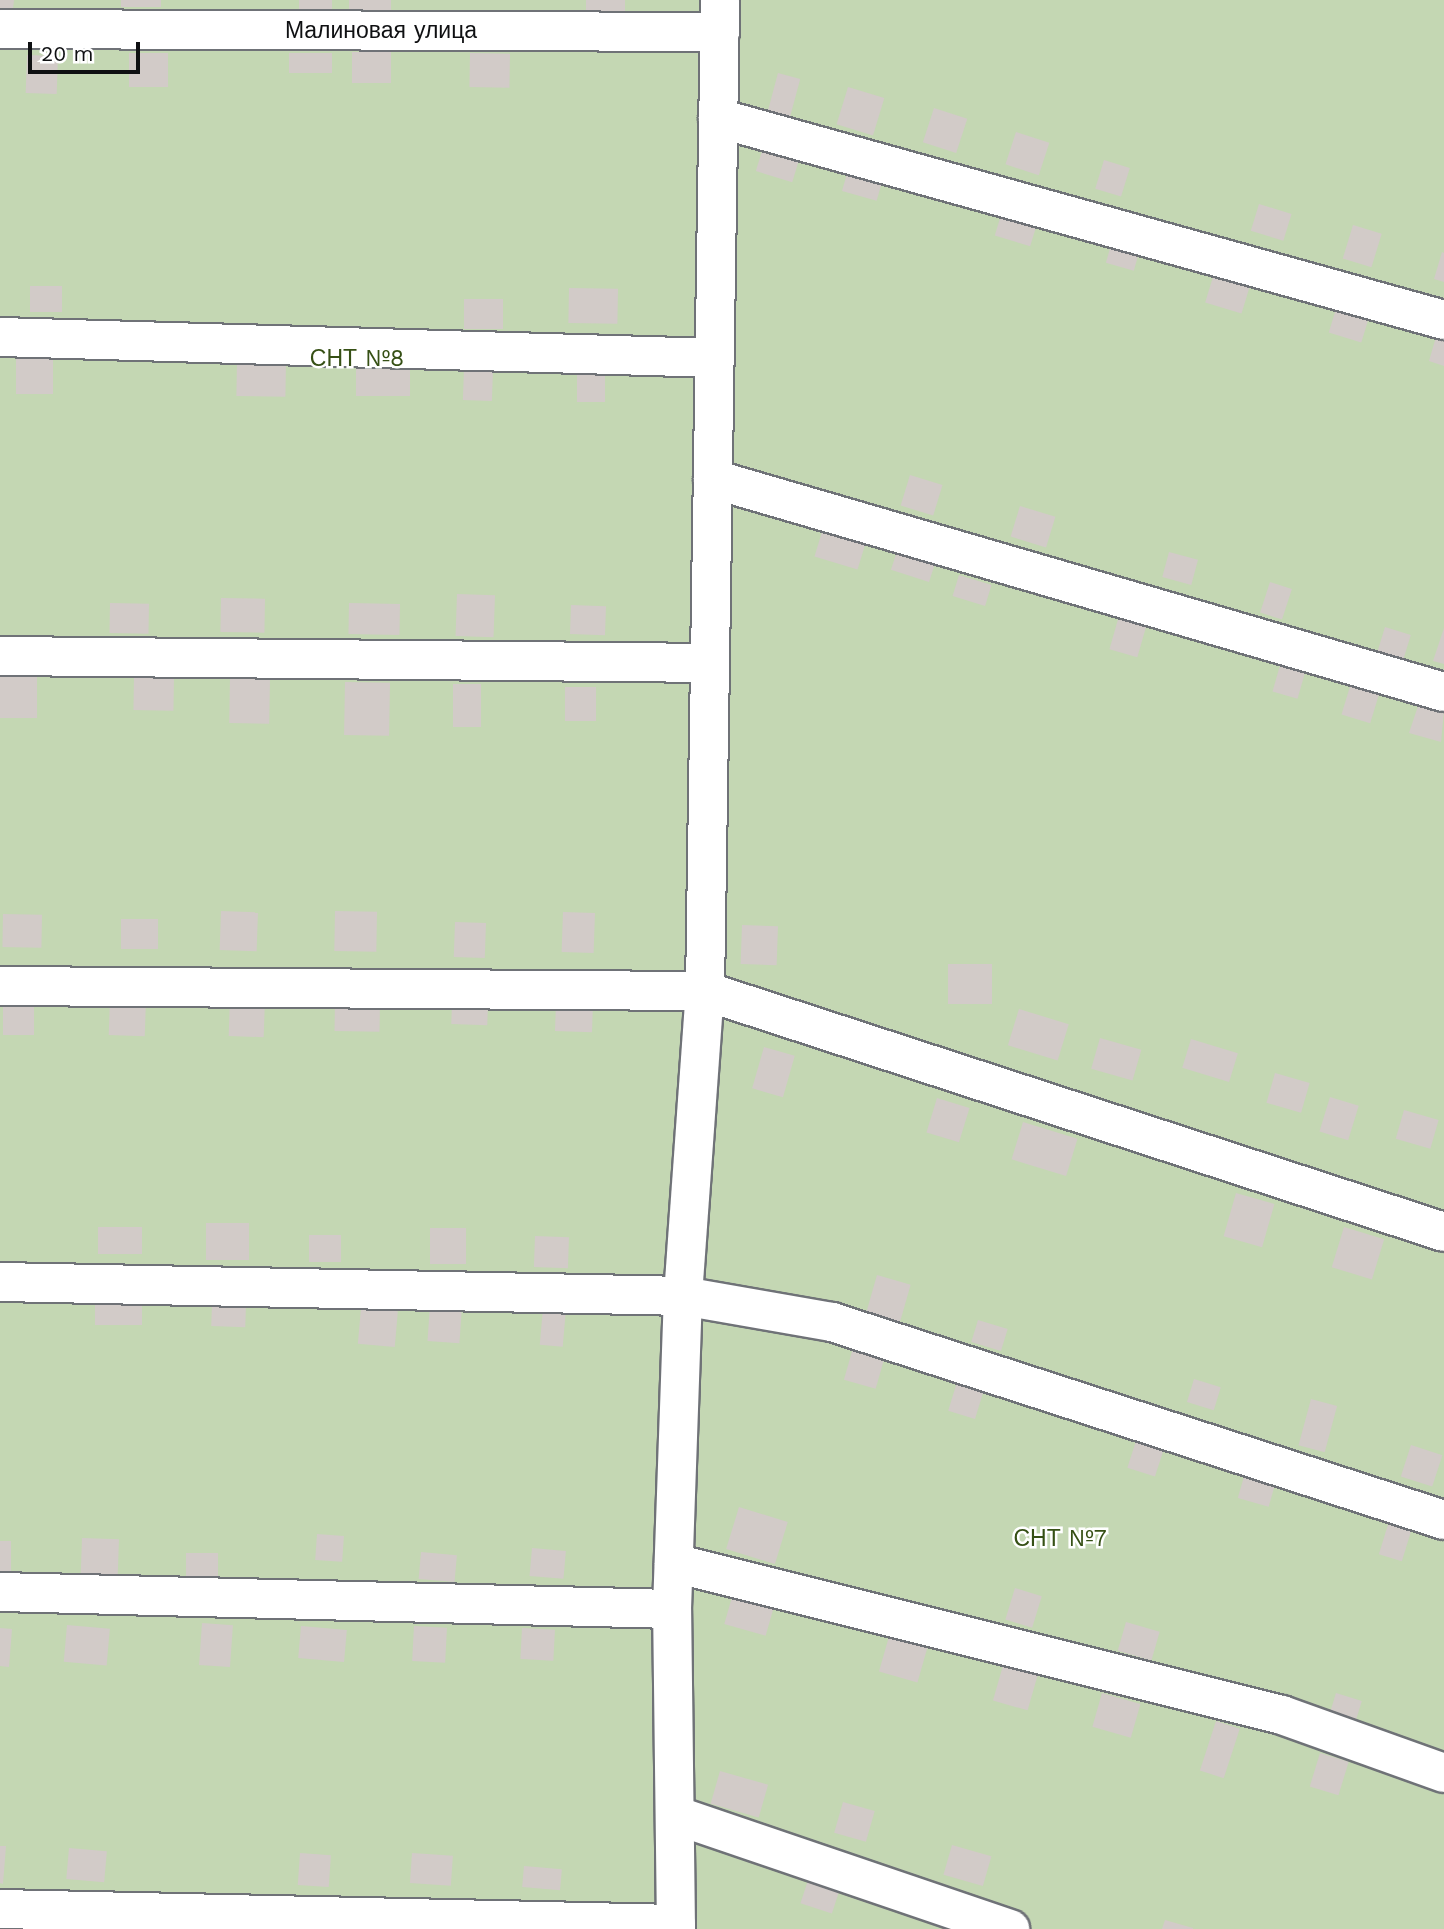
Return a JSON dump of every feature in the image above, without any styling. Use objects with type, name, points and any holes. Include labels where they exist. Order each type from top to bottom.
[{"type":"street","name":"Малиновая улица","points":[[0,29],[720,16]]},
{"type":"street","points":[[0,1909],[676,1926],[678,1816],[672,1609],[683,1296],[705,991],[720,16]]},
{"type":"street","points":[[718,118],[1444,320]]},
{"type":"street","points":[[0,337],[715,358]]},
{"type":"street","points":[[713,479],[1444,692]]},
{"type":"street","points":[[0,656],[710,663]]},
{"type":"street","points":[[0,986],[705,991],[1444,1232]]},
{"type":"street","points":[[0,1282],[683,1296],[832,1322],[1444,1520]]},
{"type":"street","points":[[674,1563],[1282,1714],[1444,1773]]},
{"type":"street","points":[[0,1592],[672,1609]]},
{"type":"street","points":[[678,1816],[1010,1929]]},
{"type":"green space","points":[[0,0],[1444,0],[1444,1929],[0,1929]]},
{"type":"building","points":[[0,0],[14,0],[13,9],[0,8]]},
{"type":"building","points":[[121,0],[161,0],[161,7],[121,7]]},
{"type":"building","points":[[299,0],[332,0],[332,11],[299,11]]},
{"type":"building","points":[[349,0],[391,0],[391,11],[349,11]]},
{"type":"building","points":[[586,0],[625,0],[625,14],[586,14]]},
{"type":"building","points":[[352,52],[391,52],[391,83],[352,83]]},
{"type":"building","points":[[129,53],[168,53],[168,87],[129,87]]},
{"type":"building","points":[[289,53],[332,53],[332,73],[289,73]]},
{"type":"building","points":[[470,53],[510,54],[509,88],[469,87]]},
{"type":"building","points":[[27,55],[58,56],[57,94],[26,93]]},
{"type":"building","points":[[778,73],[800,79],[790,117],[768,111]]},
{"type":"building","points":[[848,87],[884,98],[873,135],[837,124]]},
{"type":"building","points":[[934,108],[967,119],[956,153],[923,142]]},
{"type":"building","points":[[1016,132],[1049,143],[1039,175],[1005,164]]},
{"type":"building","points":[[762,151],[798,162],[792,182],[756,171]]},
{"type":"building","points":[[1104,160],[1130,168],[1121,197],[1095,189]]},
{"type":"building","points":[[850,163],[885,173],[877,201],[842,191]]},
{"type":"building","points":[[1005,202],[1040,213],[1030,246],[995,235]]},
{"type":"building","points":[[1259,204],[1292,214],[1283,241],[1251,231]]},
{"type":"building","points":[[1353,225],[1382,234],[1371,267],[1343,258]]},
{"type":"building","points":[[1115,231],[1143,239],[1134,271],[1106,263]]},
{"type":"building","points":[[1442,252],[1444,253],[1444,282],[1434,279]]},
{"type":"building","points":[[1216,267],[1252,278],[1242,313],[1205,302]]},
{"type":"building","points":[[30,286],[62,286],[62,312],[30,312]]},
{"type":"building","points":[[569,288],[618,289],[617,324],[568,323]]},
{"type":"building","points":[[464,299],[503,299],[503,329],[464,329]]},
{"type":"building","points":[[1339,299],[1372,309],[1361,342],[1329,332]]},
{"type":"building","points":[[1438,330],[1444,331],[1444,366],[1429,361]]},
{"type":"building","points":[[16,359],[53,359],[53,394],[16,394]]},
{"type":"building","points":[[237,361],[286,362],[285,397],[236,396]]},
{"type":"building","points":[[356,365],[410,365],[410,396],[356,396]]},
{"type":"building","points":[[577,366],[605,366],[605,402],[577,402]]},
{"type":"building","points":[[464,368],[493,369],[492,401],[463,400]]},
{"type":"building","points":[[910,475],[943,485],[933,516],[901,506]]},
{"type":"building","points":[[1020,506],[1055,517],[1046,547],[1011,537]]},
{"type":"building","points":[[825,522],[868,535],[858,570],[814,556]]},
{"type":"building","points":[[899,545],[937,557],[929,582],[891,570]]},
{"type":"building","points":[[1169,552],[1198,560],[1191,585],[1162,577]]},
{"type":"building","points":[[959,575],[992,585],[985,606],[953,596]]},
{"type":"building","points":[[1270,582],[1292,589],[1282,620],[1260,612]]},
{"type":"building","points":[[457,594],[495,595],[494,637],[456,636]]},
{"type":"building","points":[[221,598],[265,599],[264,633],[220,632]]},
{"type":"building","points":[[110,603],[149,604],[148,634],[109,633]]},
{"type":"building","points":[[349,603],[400,604],[399,635],[348,634]]},
{"type":"building","points":[[571,605],[606,606],[605,635],[570,634]]},
{"type":"building","points":[[1121,609],[1149,617],[1137,657],[1109,649]]},
{"type":"building","points":[[1385,627],[1411,635],[1403,661],[1377,653]]},
{"type":"building","points":[[1444,628],[1444,664],[1433,661]]},
{"type":"building","points":[[1283,655],[1308,662],[1298,699],[1273,692]]},
{"type":"building","points":[[0,672],[37,672],[37,718],[0,718]]},
{"type":"building","points":[[134,677],[174,678],[173,711],[133,710]]},
{"type":"building","points":[[230,678],[270,679],[269,724],[229,723]]},
{"type":"building","points":[[1352,680],[1381,689],[1370,723],[1341,714]]},
{"type":"building","points":[[345,682],[390,683],[389,736],[344,735]]},
{"type":"building","points":[[453,684],[481,684],[481,727],[453,727]]},
{"type":"building","points":[[565,687],[596,687],[596,721],[565,721]]},
{"type":"building","points":[[1419,703],[1444,710],[1441,742],[1409,733]]},
{"type":"building","points":[[221,911],[258,912],[257,951],[220,950]]},
{"type":"building","points":[[335,911],[377,912],[376,952],[334,951]]},
{"type":"building","points":[[563,912],[595,913],[594,953],[562,952]]},
{"type":"building","points":[[3,914],[42,915],[41,948],[2,947]]},
{"type":"building","points":[[121,919],[158,919],[158,949],[121,949]]},
{"type":"building","points":[[455,922],[486,923],[485,958],[454,957]]},
{"type":"building","points":[[742,925],[778,926],[777,965],[741,964]]},
{"type":"building","points":[[948,964],[992,964],[992,1004],[948,1004]]},
{"type":"building","points":[[3,997],[34,997],[34,1035],[3,1035]]},
{"type":"building","points":[[230,998],[265,999],[264,1037],[229,1036]]},
{"type":"building","points":[[110,999],[146,1000],[145,1036],[109,1035]]},
{"type":"building","points":[[335,1002],[380,1003],[379,1032],[334,1031]]},
{"type":"building","points":[[556,1002],[593,1003],[592,1032],[555,1031]]},
{"type":"building","points":[[452,1003],[488,1004],[487,1025],[451,1024]]},
{"type":"building","points":[[1019,1009],[1069,1024],[1058,1061],[1008,1045]]},
{"type":"building","points":[[1100,1038],[1141,1050],[1133,1081],[1091,1069]]},
{"type":"building","points":[[1191,1039],[1238,1053],[1229,1082],[1182,1068]]},
{"type":"building","points":[[764,1047],[795,1056],[783,1097],[752,1088]]},
{"type":"building","points":[[1275,1073],[1310,1083],[1301,1113],[1266,1103]]},
{"type":"building","points":[[1330,1097],[1359,1106],[1348,1140],[1319,1131]]},
{"type":"building","points":[[937,1098],[970,1108],[959,1142],[926,1132]]},
{"type":"building","points":[[1404,1110],[1439,1120],[1430,1149],[1396,1139]]},
{"type":"building","points":[[1023,1122],[1078,1139],[1066,1176],[1012,1159]]},
{"type":"building","points":[[1236,1193],[1274,1204],[1262,1247],[1224,1236]]},
{"type":"building","points":[[206,1223],[249,1223],[249,1260],[206,1260]]},
{"type":"building","points":[[98,1227],[142,1227],[142,1254],[98,1254]]},
{"type":"building","points":[[1344,1227],[1384,1239],[1372,1279],[1332,1267]]},
{"type":"building","points":[[430,1228],[466,1228],[466,1264],[430,1264]]},
{"type":"building","points":[[309,1235],[341,1235],[341,1262],[309,1262]]},
{"type":"building","points":[[535,1236],[569,1237],[568,1268],[534,1267]]},
{"type":"building","points":[[877,1275],[911,1285],[900,1322],[866,1312]]},
{"type":"building","points":[[95,1300],[142,1300],[142,1325],[95,1325]]},
{"type":"building","points":[[212,1304],[246,1305],[245,1327],[211,1326]]},
{"type":"building","points":[[430,1305],[462,1307],[459,1343],[427,1341]]},
{"type":"building","points":[[361,1308],[398,1311],[395,1347],[358,1344]]},
{"type":"building","points":[[543,1308],[566,1310],[563,1347],[540,1345]]},
{"type":"building","points":[[978,1320],[1008,1329],[1001,1351],[971,1342]]},
{"type":"building","points":[[853,1348],[885,1357],[876,1389],[844,1380]]},
{"type":"building","points":[[1194,1379],[1221,1387],[1214,1410],[1187,1402]]},
{"type":"building","points":[[957,1382],[984,1390],[975,1419],[948,1411]]},
{"type":"building","points":[[1311,1399],[1337,1406],[1325,1452],[1299,1445]]},
{"type":"building","points":[[1136,1441],[1164,1450],[1155,1477],[1127,1468]]},
{"type":"building","points":[[1411,1445],[1442,1455],[1432,1487],[1401,1476]]},
{"type":"building","points":[[1245,1473],[1276,1482],[1269,1507],[1238,1498]]},
{"type":"building","points":[[739,1507],[788,1522],[775,1564],[726,1549]]},
{"type":"building","points":[[1390,1518],[1413,1525],[1402,1561],[1379,1554]]},
{"type":"building","points":[[317,1534],[344,1536],[342,1562],[315,1560]]},
{"type":"building","points":[[82,1538],[119,1539],[118,1576],[81,1575]]},
{"type":"building","points":[[0,1541],[11,1541],[11,1571],[0,1571]]},
{"type":"building","points":[[532,1548],[566,1551],[563,1579],[530,1576]]},
{"type":"building","points":[[421,1552],[457,1555],[455,1582],[419,1579]]},
{"type":"building","points":[[186,1553],[218,1553],[218,1584],[186,1584]]},
{"type":"building","points":[[1015,1588],[1042,1596],[1032,1628],[1005,1620]]},
{"type":"building","points":[[732,1597],[773,1609],[766,1636],[724,1624]]},
{"type":"building","points":[[1126,1622],[1160,1632],[1151,1660],[1118,1651]]},
{"type":"building","points":[[202,1623],[233,1625],[230,1667],[199,1665]]},
{"type":"building","points":[[67,1625],[110,1629],[107,1666],[64,1662]]},
{"type":"building","points":[[301,1626],[347,1630],[344,1662],[298,1658]]},
{"type":"building","points":[[414,1626],[447,1628],[445,1663],[412,1661]]},
{"type":"building","points":[[0,1628],[12,1629],[9,1667],[0,1666]]},
{"type":"building","points":[[522,1628],[555,1630],[553,1661],[520,1659]]},
{"type":"building","points":[[890,1633],[928,1644],[917,1682],[879,1671]]},
{"type":"building","points":[[1004,1662],[1039,1672],[1028,1710],[993,1700]]},
{"type":"building","points":[[1102,1693],[1140,1704],[1131,1738],[1092,1727]]},
{"type":"building","points":[[1336,1693],[1362,1701],[1354,1727],[1328,1719]]},
{"type":"building","points":[[1216,1721],[1240,1729],[1224,1778],[1200,1770]]},
{"type":"building","points":[[1320,1753],[1349,1762],[1338,1795],[1310,1786]]},
{"type":"building","points":[[720,1771],[768,1785],[759,1817],[711,1804]]},
{"type":"building","points":[[843,1802],[875,1811],[866,1842],[834,1833]]},
{"type":"building","points":[[952,1845],[991,1856],[983,1886],[943,1875]]},
{"type":"building","points":[[0,1846],[6,1846],[3,1884],[0,1883]]},
{"type":"building","points":[[69,1848],[107,1851],[104,1882],[66,1879]]},
{"type":"building","points":[[300,1853],[331,1855],[329,1887],[298,1885]]},
{"type":"building","points":[[412,1853],[453,1856],[451,1886],[410,1883]]},
{"type":"building","points":[[524,1866],[562,1869],[560,1890],[522,1887]]},
{"type":"building","points":[[811,1871],[842,1881],[832,1914],[800,1903]]},
{"type":"building","points":[[1165,1920],[1193,1928],[1193,1929],[1162,1929]]},
{"type":"park label","name":"СНТ №8","points":[[357,359]]},
{"type":"park label","name":"СНТ №7","points":[[1060,1539]]}]
